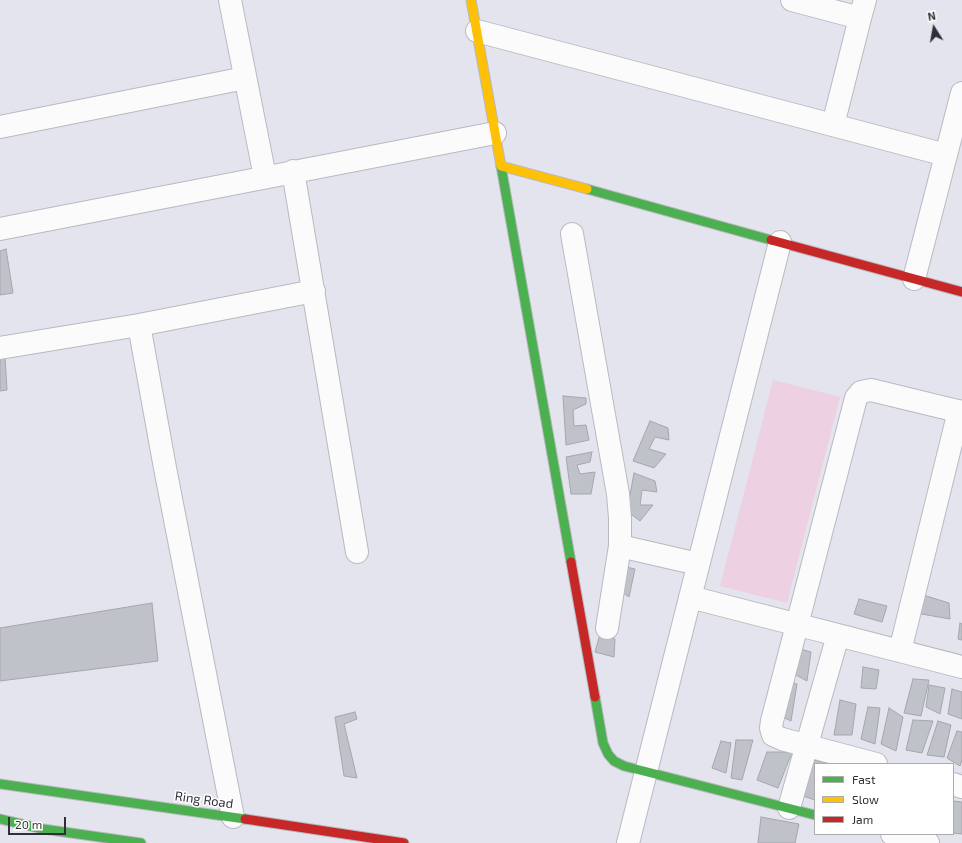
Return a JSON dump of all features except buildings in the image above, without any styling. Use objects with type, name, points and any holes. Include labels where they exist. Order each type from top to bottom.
[{"type":"street","points":[[230,0],[265,177]]},
{"type":"street","points":[[471,0],[604,743],[608,754],[614,761],[624,766],[814,815]]},
{"type":"street","points":[[792,0],[862,9],[833,125]]},
{"type":"street","points":[[477,31],[946,155]]},
{"type":"street","points":[[0,127],[245,78]]},
{"type":"street","points":[[914,279],[962,93]]},
{"type":"street","points":[[0,229],[495,133]]},
{"type":"street","points":[[501,166],[962,292]]},
{"type":"street","points":[[293,171],[357,552]]},
{"type":"street","points":[[572,234],[618,494],[620,546],[607,628]]},
{"type":"street","points":[[630,843],[646,772],[780,242]]},
{"type":"street","points":[[0,348],[139,325],[314,291]]},
{"type":"street","points":[[139,325],[166,475],[233,817]]},
{"type":"street","points":[[872,763],[773,735],[771,728],[856,398],[861,392],[871,390],[961,411],[900,651]]},
{"type":"street","points":[[620,546],[698,564]]},
{"type":"street","points":[[690,596],[962,666]]},
{"type":"street","points":[[789,808],[838,635]]},
{"type":"street","name":"Ring Road","points":[[0,784],[404,843]]},
{"type":"street","points":[[0,819],[43,829],[141,843]]},
{"type":"street","points":[[896,835],[928,843]]},
{"type":"shaded area","points":[[773,380],[840,397],[787,603],[720,586]]},
{"type":"traffic: fast","points":[[501,166],[571,562]]},
{"type":"traffic: fast","points":[[587,189],[771,240]]},
{"type":"traffic: fast","points":[[595,697],[603,743],[608,754],[614,761],[624,766],[814,815]]},
{"type":"traffic: fast","points":[[0,784],[245,819]]},
{"type":"traffic: fast","points":[[0,819],[43,829],[141,843]]},
{"type":"traffic: slow","points":[[471,0],[501,166],[587,189]]},
{"type":"traffic: jam","points":[[771,240],[962,292]]},
{"type":"traffic: jam","points":[[571,562],[595,697]]},
{"type":"traffic: jam","points":[[245,819],[404,843]]}]
